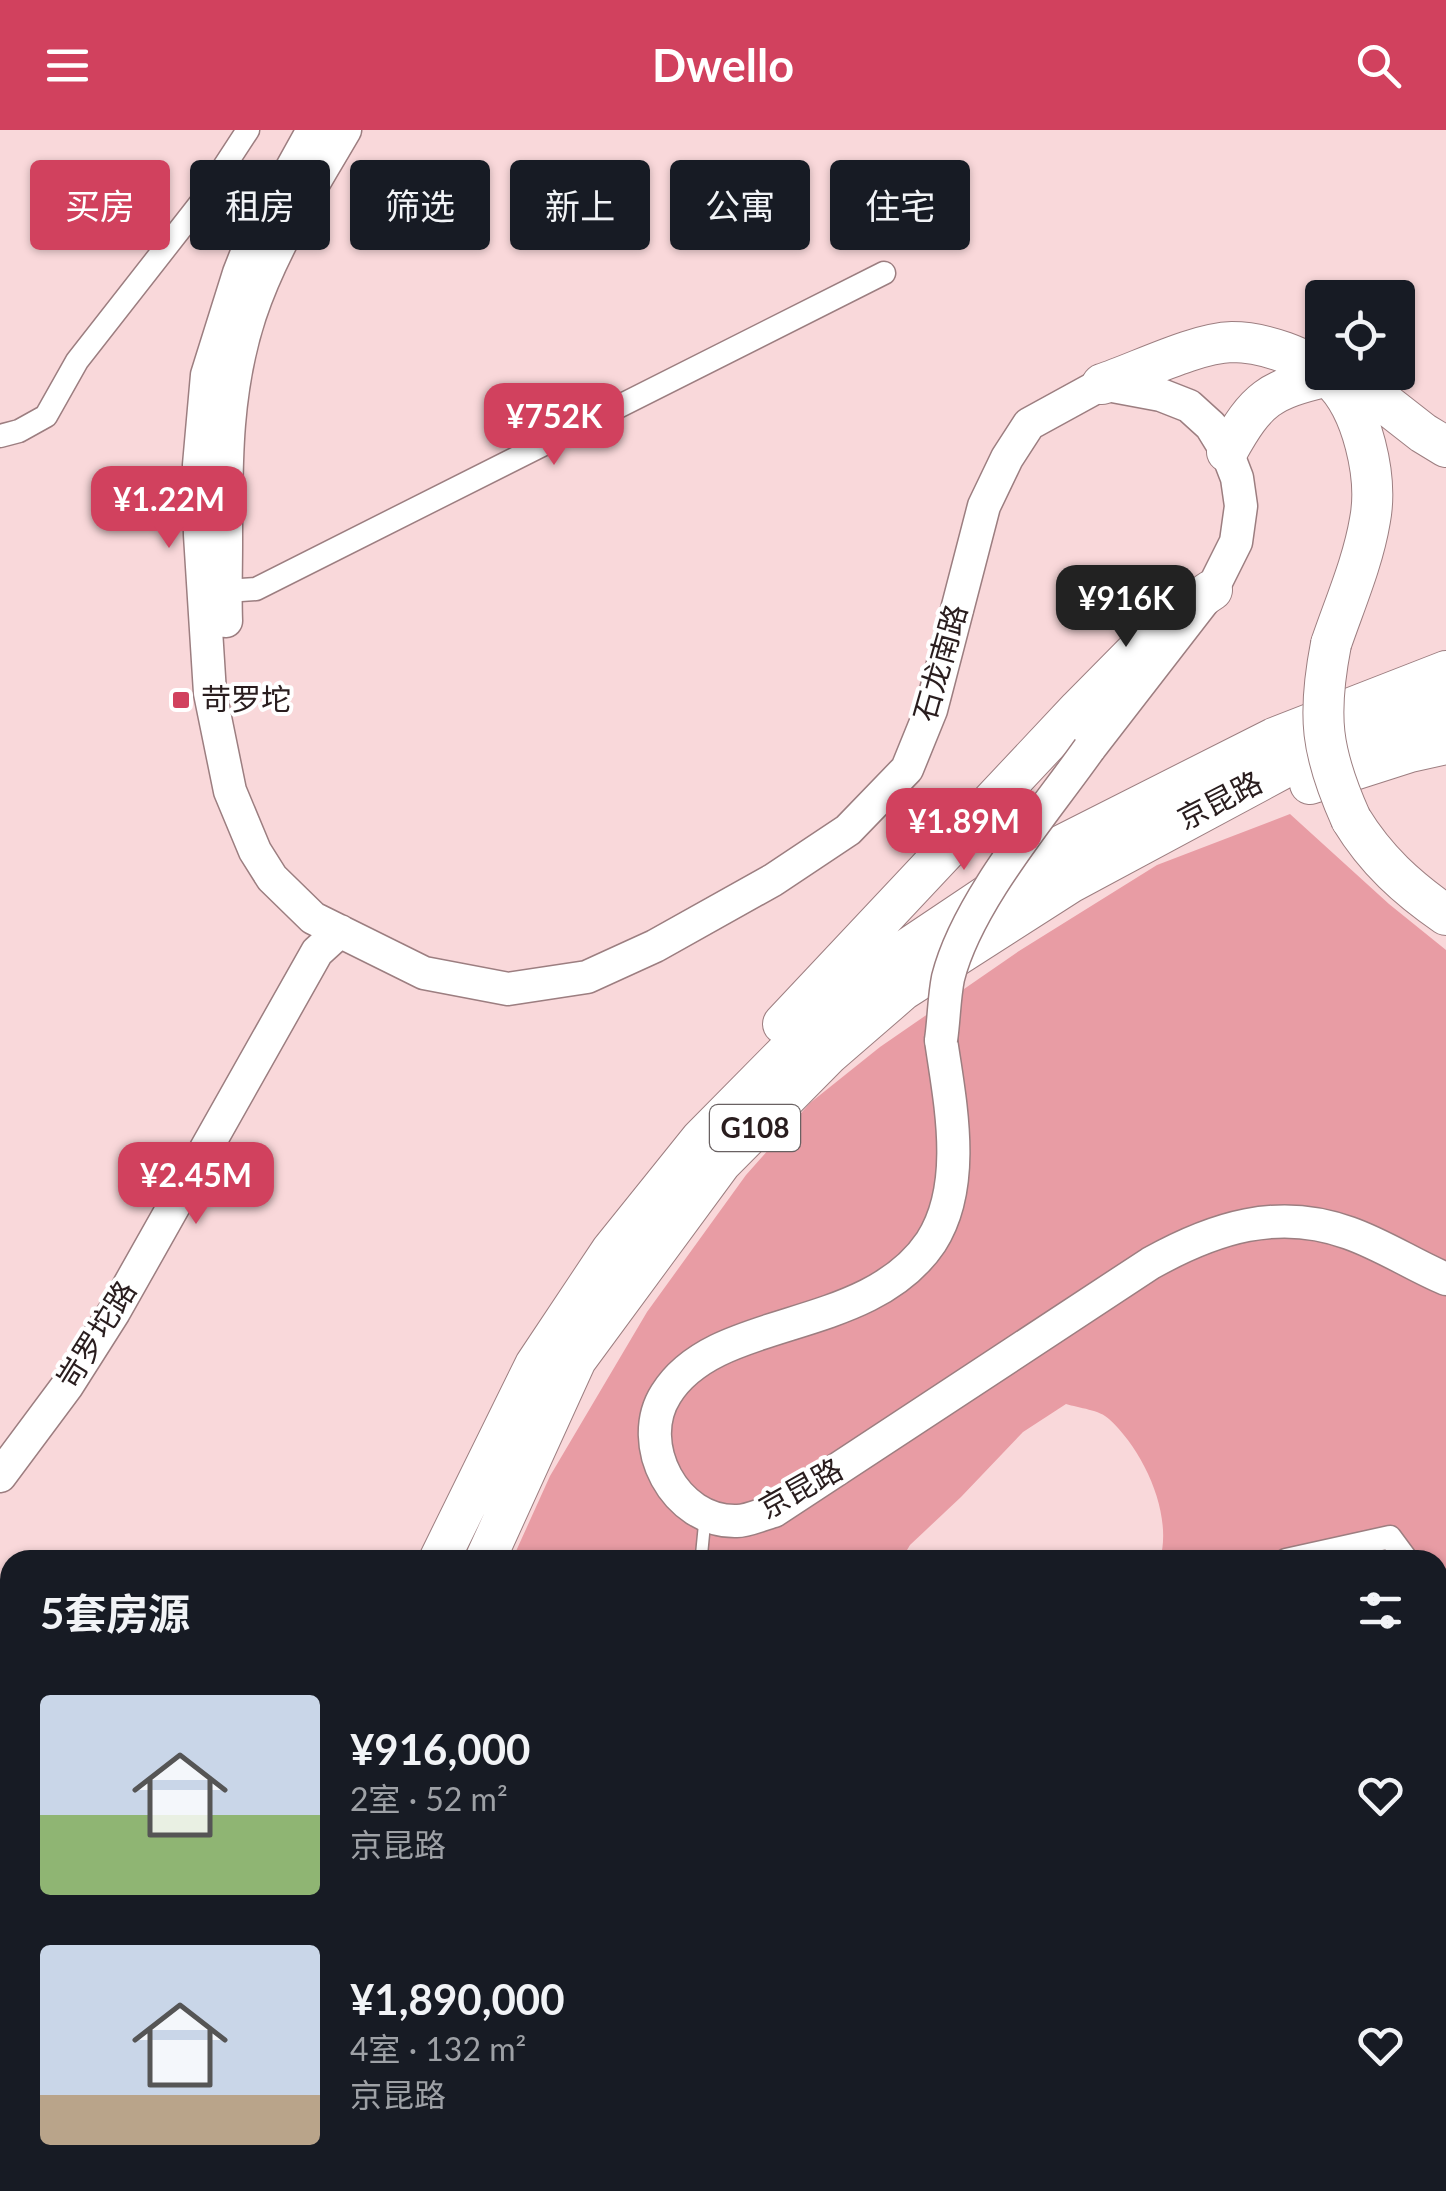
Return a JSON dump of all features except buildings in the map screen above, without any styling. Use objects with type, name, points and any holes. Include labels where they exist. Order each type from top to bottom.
[{"type":"highway","points":[[1102,384],[1204,347],[1231,342],[1262,346],[1305,361]]},
{"type":"highway","points":[[1227,452],[1244,421],[1264,399],[1305,380]]},
{"type":"highway","points":[[1340,390],[1367,445],[1374,480],[1370,521],[1340,646],[1322,688],[1323,739],[1334,782],[1358,816],[1409,868],[1446,895]]},
{"type":"highway","points":[[1365,390],[1446,447]]},
{"type":"highway","points":[[611,1252],[624,1206],[687,1127],[1079,710],[1167,620],[1212,590]]},
{"type":"highway","name":"京昆路","points":[[444,1550],[535,1365],[611,1252],[701,1139],[789,1050],[892,959],[1062,845],[1274,738],[1446,671]]},
{"type":"highway","name":"京昆路","points":[[490,1550],[576,1360],[721,1163],[828,1055],[904,990],[1070,884],[1284,768],[1446,704]]},
{"type":"highway","points":[[1168,829],[1446,744]]},
{"type":"highway","points":[[1358,816],[1377,857],[1398,879],[1446,914]]},
{"type":"main road","name":"石龙南路","points":[[296,160],[313,130]]},
{"type":"main road","name":"石龙南路","points":[[344,130],[281,242],[242,341],[232,380],[214,592],[210,693],[230,791],[254,852],[272,878],[313,918],[424,973],[508,989],[586,977],[655,946],[756,890],[848,830],[907,769],[931,710],[984,506],[1007,458],[1029,424],[1102,384]]},
{"type":"main road","name":"石龙南路","points":[[214,592],[200,464],[207,375],[249,250]]},
{"type":"main road","points":[[705,1514],[678,1494],[658,1466],[654,1430],[664,1396],[684,1370],[713,1354],[874,1294],[908,1270],[933,1240],[947,1202],[953,1168],[942,1040],[948,979],[964,935],[992,886],[1089,749],[1212,590],[1236,542],[1241,506],[1237,478],[1211,426],[1190,406],[1161,395],[1102,384]]},
{"type":"main road","name":"岢罗坨路","points":[[0,1476],[67,1386],[114,1312],[317,952],[340,931]]},
{"type":"main road","name":"京昆路","points":[[705,1514],[736,1521],[774,1511],[1151,1263],[1213,1232],[1264,1221],[1319,1224],[1350,1233],[1446,1279]]},
{"type":"street","points":[[228,160],[248,130]]},
{"type":"street","points":[[0,436],[46,416],[77,361],[190,214]]},
{"type":"street","points":[[214,592],[256,588],[884,274]]},
{"type":"street","points":[[1331,1550],[1390,1537],[1400,1550]]},
{"type":"lane","points":[[702,1550],[705,1514]]},
{"type":"shaded area","points":[[1290,814],[1446,950],[1446,1550],[1162,1550],[1159,1504],[1134,1448],[1105,1416],[1066,1404],[1023,1432],[907,1550],[517,1550],[550,1476],[647,1312],[746,1175],[810,1103],[880,1047],[1019,951],[1157,865]]},
{"type":"place","name":"苛罗坨","points":[[181,700]]}]
